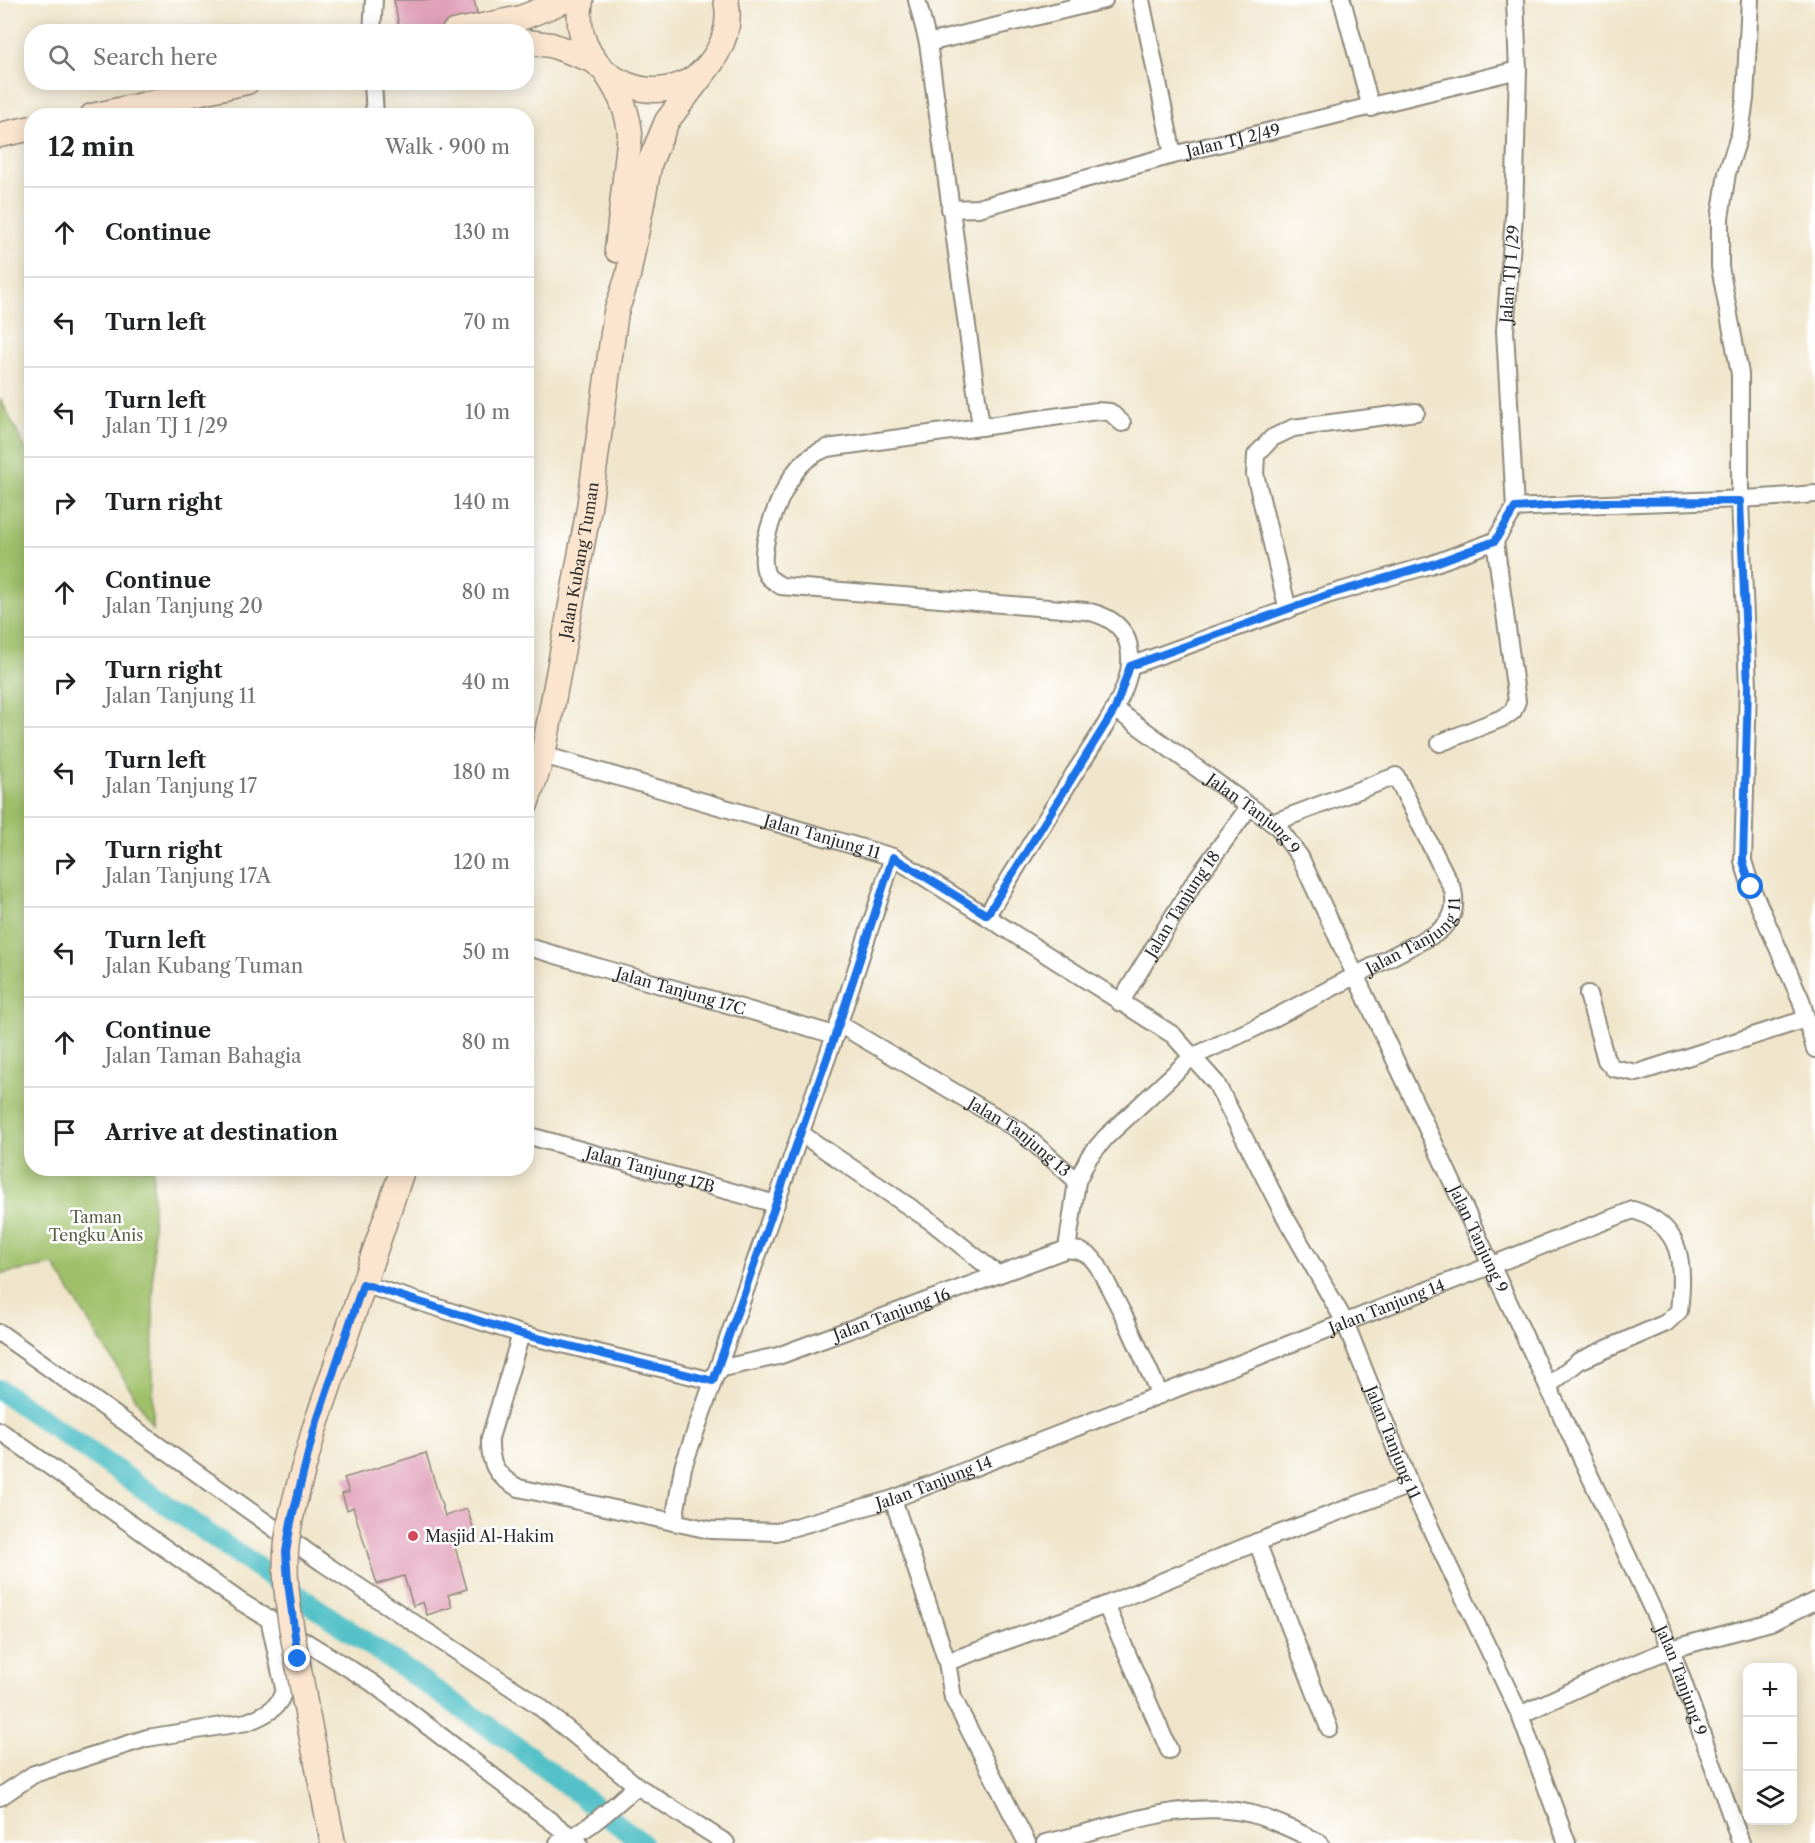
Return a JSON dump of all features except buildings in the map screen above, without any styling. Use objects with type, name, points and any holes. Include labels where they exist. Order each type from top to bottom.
[{"type":"main road","points":[[492,24],[521,18],[566,0]]},
{"type":"main road","name":"Jalan Kubang Tuman","points":[[581,0],[578,15],[582,39],[621,96],[628,115],[630,134],[614,273],[616,312]]},
{"type":"main road","points":[[534,43],[551,45],[600,68],[623,84],[647,90],[671,88],[694,78],[712,62],[722,45],[727,26],[726,0]]},
{"type":"main road","name":"Jalan Kubang Tuman","points":[[534,781],[543,755],[589,508],[616,312],[628,276],[648,172],[658,138],[667,121],[712,62]]},
{"type":"main road","points":[[128,108],[211,90]]},
{"type":"main road","points":[[0,135],[24,130]]},
{"type":"main road","points":[[333,1843],[305,1703],[292,1616],[286,1552],[298,1489],[314,1430],[400,1176]]},
{"type":"street","points":[[372,24],[374,0]]},
{"type":"street","points":[[917,0],[928,43],[981,427]]},
{"type":"street","points":[[928,43],[1104,0]]},
{"type":"street","points":[[1142,0],[1173,155]]},
{"type":"street","points":[[1342,0],[1371,108]]},
{"type":"street","name":"Jalan TJ 1 /29","points":[[1515,0],[1518,70],[1514,216],[1505,331],[1515,508]]},
{"type":"street","points":[[1750,0],[1745,99],[1740,132],[1727,173],[1720,218],[1720,267],[1740,374],[1740,501],[1748,687],[1743,861],[1751,887],[1801,1000],[1815,1049]]},
{"type":"street","name":"Jalan TJ 2/49","points":[[950,209],[978,208],[1173,155],[1518,70]]},
{"type":"street","points":[[373,90],[375,108]]},
{"type":"street","points":[[987,915],[1115,709],[1130,666],[1129,645],[1119,626],[1104,615],[1086,611],[781,586],[767,577],[762,558],[774,515],[798,468],[810,456],[827,448],[1097,411],[1110,412],[1122,423]]},
{"type":"street","points":[[1288,610],[1255,474],[1256,455],[1272,438],[1293,428],[1416,412]]},
{"type":"street","points":[[1440,743],[1505,717],[1513,711],[1517,701],[1495,541],[1515,508],[1670,500],[1740,501],[1815,494]]},
{"type":"street","points":[[1130,666],[1495,541]]},
{"type":"street","name":"Jalan Tanjung 9","points":[[1115,709],[1278,827],[1300,857],[1671,1649],[1741,1843]]},
{"type":"street","name":"Jalan Tanjung 11","points":[[543,755],[893,857],[1173,1035],[1216,1083],[1283,1213],[1345,1322],[1410,1485],[1520,1715],[1567,1843]]},
{"type":"street","name":"Jalan Tanjung 11","points":[[1192,1057],[1255,1028],[1435,934],[1452,918],[1456,905],[1453,890],[1396,777],[1272,823]]},
{"type":"street","name":"Jalan Tanjung 18","points":[[1120,1003],[1193,884],[1249,807]]},
{"type":"street","points":[[674,1522],[683,1467],[837,1030],[893,857]]},
{"type":"street","name":"Jalan Tanjung 17C","points":[[534,949],[837,1030]]},
{"type":"street","points":[[1588,994],[1605,1060],[1613,1068],[1637,1073],[1806,1019]]},
{"type":"street","name":"Jalan Tanjung 13","points":[[837,1030],[1020,1131],[1077,1181],[1066,1249]]},
{"type":"street","points":[[1077,1181],[1089,1157],[1106,1137],[1192,1057]]},
{"type":"street","points":[[800,1133],[932,1222],[997,1274]]},
{"type":"street","name":"Jalan Tanjung 17B","points":[[534,1137],[776,1204]]},
{"type":"street","name":"Jalan Tanjung 14","points":[[521,1334],[490,1438],[489,1455],[495,1471],[506,1482],[519,1488],[710,1530],[777,1532],[893,1499],[1633,1210],[1649,1215],[1665,1227],[1678,1248],[1682,1271],[1679,1311],[1666,1323],[1579,1361],[1548,1386]]},
{"type":"street","points":[[1066,1249],[1080,1251],[1091,1257],[1098,1266],[1126,1320],[1160,1395]]},
{"type":"street","name":"Jalan Tanjung 16","points":[[714,1378],[723,1368],[778,1356],[1066,1249]]},
{"type":"street","points":[[363,1284],[521,1334],[714,1378]]},
{"type":"street","points":[[3,1339],[323,1563],[535,1703],[636,1786],[726,1843]]},
{"type":"street","points":[[0,1431],[238,1600],[371,1682],[570,1841],[636,1786]]},
{"type":"street","points":[[947,1662],[1106,1605],[1257,1542],[1410,1485]]},
{"type":"street","points":[[893,1499],[947,1662],[953,1698],[1027,1843]]},
{"type":"street","points":[[1257,1542],[1329,1728]]},
{"type":"street","points":[[1520,1715],[1604,1676],[1671,1649],[1774,1621],[1815,1600]]},
{"type":"street","points":[[1106,1605],[1169,1750]]},
{"type":"street","points":[[0,1797],[34,1774],[147,1738],[248,1722],[263,1716],[283,1699],[284,1688],[268,1618]]},
{"type":"street","points":[[1045,1843],[1147,1817],[1190,1810],[1226,1810],[1253,1814],[1286,1826],[1320,1843]]},
{"type":"green space","name":"Taman Tengku Anis","points":[[0,398],[24,446],[24,1176],[153,1176],[153,1426],[54,1265],[0,1274]]},
{"type":"waterway","points":[[0,1390],[515,1745],[642,1843]]},
{"type":"place","name":"Masjid Al-Hakim","points":[[413,1536]]},
{"type":"route","points":[[298,1659],[286,1552],[291,1522],[314,1430],[363,1284],[521,1334],[713,1381],[839,1024],[893,857],[987,915],[1115,709],[1130,666],[1327,595],[1389,575],[1430,565],[1495,541],[1515,508],[1605,502],[1740,501],[1748,687],[1743,861],[1751,887]]}]
